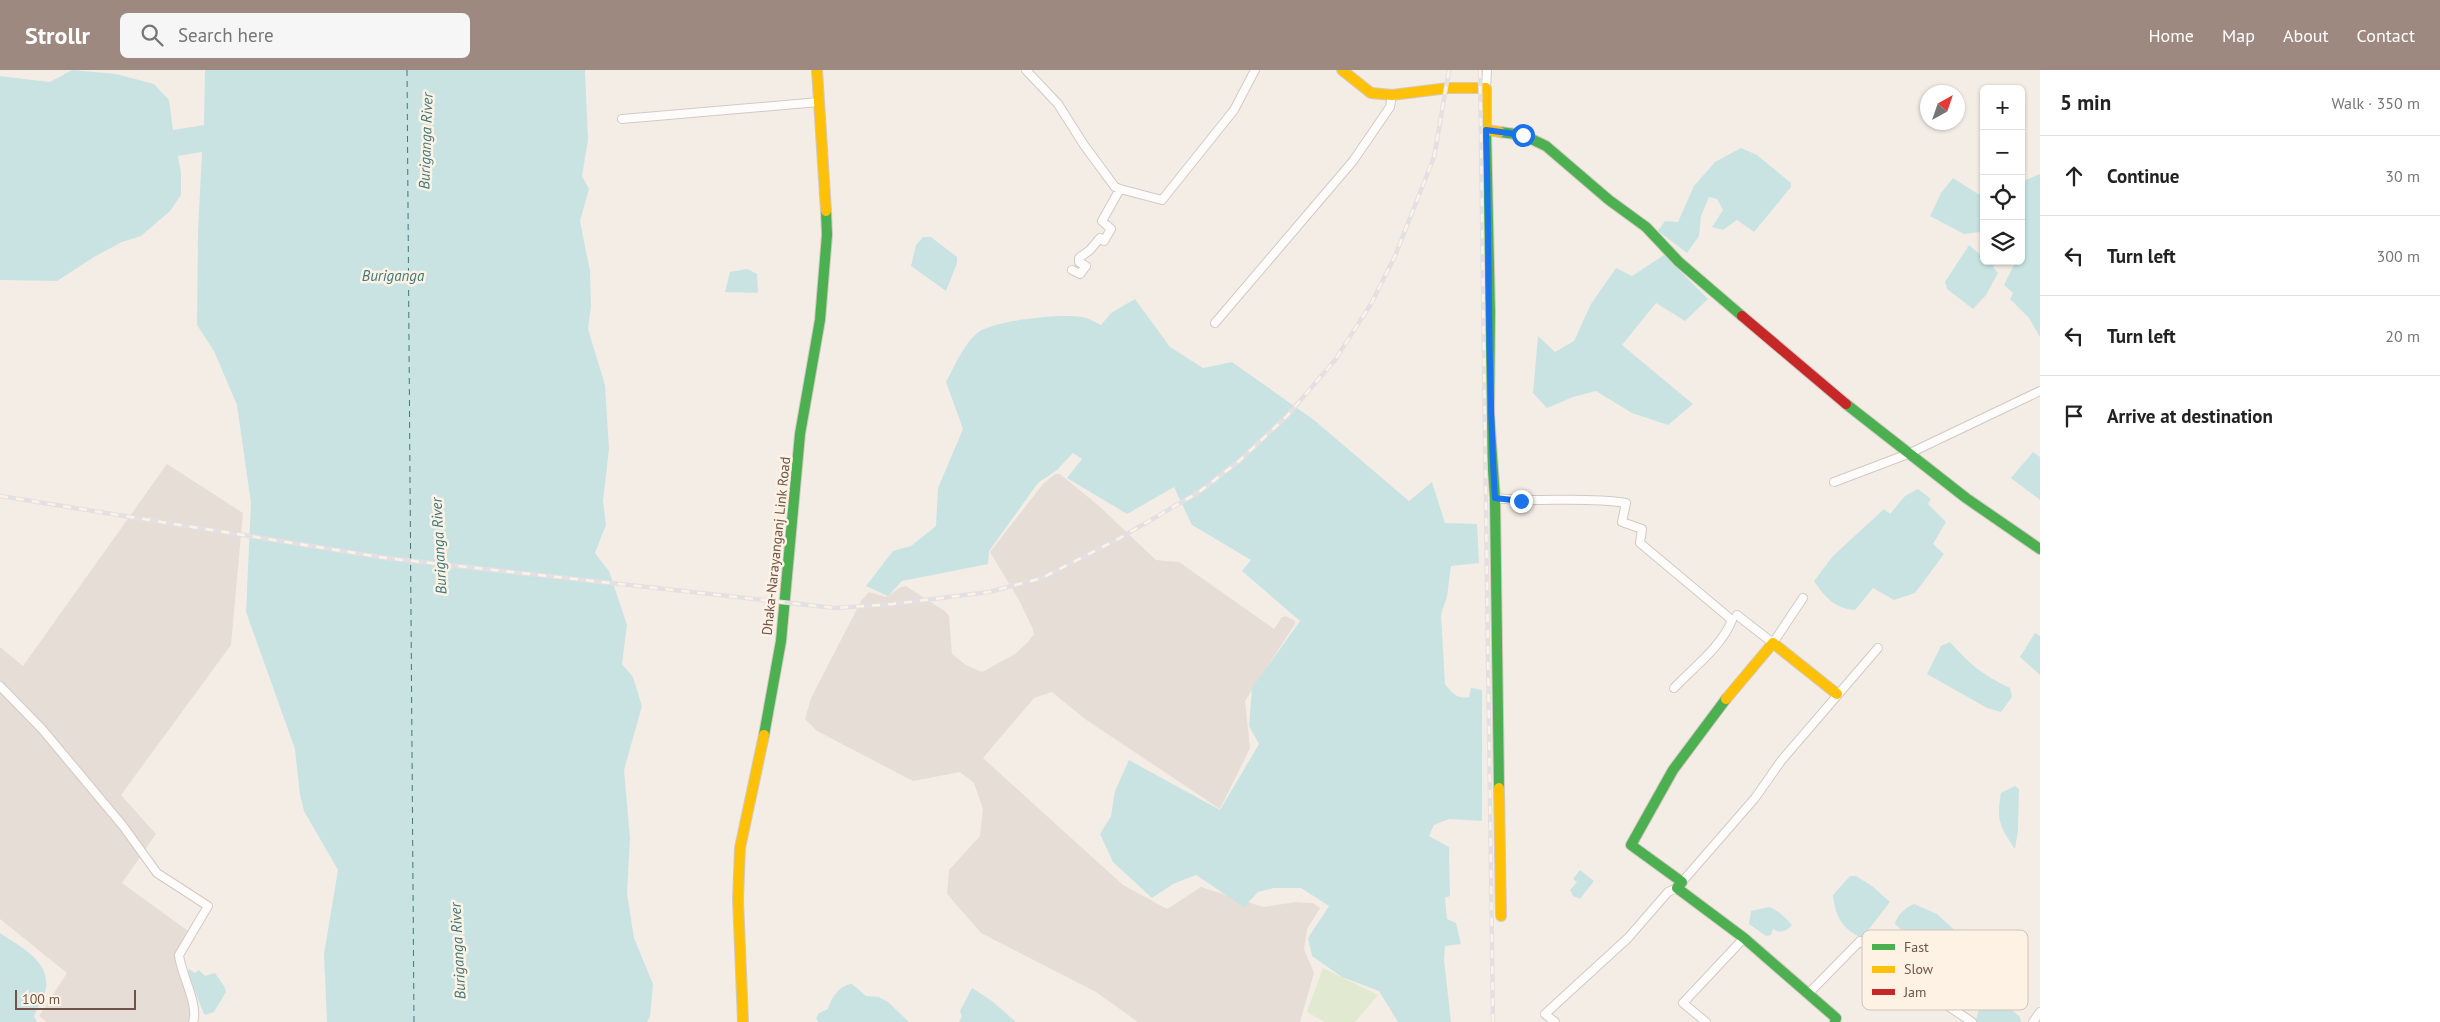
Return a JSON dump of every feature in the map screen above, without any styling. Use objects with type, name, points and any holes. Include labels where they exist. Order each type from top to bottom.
[{"type":"main road","name":"Dhaka-Narayanganj Link Road","points":[[743,1022],[738,899],[740,848],[781,641],[800,434],[820,320],[826,235],[825,168],[817,70]]},
{"type":"main road","points":[[1342,70],[1371,93],[1392,95],[1448,88],[1486,88],[1490,312],[1489,414],[1495,498],[1501,916]]},
{"type":"main road","points":[[1486,130],[1523,135],[1552,151],[1608,200],[1646,227],[1679,262],[1776,346],[1908,454],[1966,498],[2040,549]]},
{"type":"main road","points":[[1835,1022],[1836,1018],[1744,938],[1631,845],[1673,770],[1744,676],[1773,643],[1836,694]]},
{"type":"street","points":[[1026,70],[1058,104],[1084,145],[1115,187],[1162,200],[1234,110],[1255,70]]},
{"type":"street","points":[[1486,88],[1487,70]]},
{"type":"street","points":[[1216,323],[1353,161],[1390,107],[1392,95]]},
{"type":"street","points":[[622,119],[819,102]]},
{"type":"street","points":[[1072,270],[1080,274],[1085,270],[1086,266],[1079,262],[1079,258],[1090,250],[1100,238],[1104,241],[1109,234],[1111,229],[1102,221],[1120,189]]},
{"type":"street","points":[[1834,482],[1908,454],[2040,391]]},
{"type":"street","points":[[1495,498],[1521,501],[1578,500],[1626,503],[1622,522],[1642,529],[1640,543],[1732,620],[1729,627],[1710,651],[1674,688]]},
{"type":"street","points":[[1737,615],[1773,643],[1803,598]]},
{"type":"street","points":[[1555,1022],[1545,1014],[1628,938],[1668,892],[1679,885],[1755,798],[1836,694],[1878,648]]},
{"type":"street","points":[[0,686],[48,737],[124,826],[157,872],[208,906],[180,955],[193,1010],[193,1022]]},
{"type":"street","points":[[1706,1022],[1683,1003],[1744,938]]},
{"type":"street","points":[[1808,994],[1860,941],[1862,943]]},
{"type":"street","points":[[1954,1010],[1972,1022]]},
{"type":"street","points":[[2033,1022],[2040,1012]]},
{"type":"shaded area","points":[[167,464],[243,513],[231,645],[121,795],[156,834],[122,883],[195,936],[178,963],[197,1022],[47,1022],[39,1016],[67,973],[0,919],[0,647],[23,666]]},
{"type":"shaded area","points":[[1055,474],[1060,474],[1099,506],[1156,560],[1179,562],[1274,629],[1282,617],[1286,616],[1295,621],[1295,624],[1245,701],[1250,748],[1220,809],[1085,719],[1052,692],[1034,698],[983,758],[1123,885],[1167,909],[1201,887],[1263,907],[1296,902],[1313,903],[1320,908],[1307,929],[1304,949],[1314,973],[1300,1022],[1138,1022],[1096,992],[981,933],[947,894],[949,870],[980,836],[983,809],[974,783],[960,772],[913,781],[817,731],[805,719],[811,698],[861,601],[869,592],[886,597],[901,587],[906,586],[946,612],[949,616],[952,654],[966,665],[982,672],[1015,654],[1027,643],[1034,634],[1032,627],[1019,600],[990,552],[1043,484]]},
{"type":"green space","points":[[1323,968],[1378,995],[1355,1022],[1325,1022],[1307,1012]]},
{"type":"water","name":"Buriganga","points":[[72,70],[116,74],[154,84],[169,100],[173,130],[204,125],[205,70],[585,70],[588,140],[582,176],[589,189],[580,221],[590,271],[591,306],[588,329],[605,385],[609,449],[603,501],[606,525],[595,553],[609,571],[627,625],[622,664],[633,677],[642,706],[624,770],[630,838],[627,894],[634,938],[653,984],[650,1017],[647,1022],[327,1022],[324,954],[338,870],[304,811],[300,795],[295,749],[246,612],[251,503],[237,405],[214,351],[197,325],[198,231],[202,152],[178,156],[181,173],[181,195],[170,211],[141,236],[122,242],[94,257],[57,281],[0,280],[0,76],[50,82]]},
{"type":"water","points":[[1741,148],[1757,155],[1791,183],[1791,187],[1754,232],[1737,220],[1723,230],[1712,227],[1723,210],[1717,199],[1709,197],[1701,216],[1699,236],[1687,253],[1658,231],[1665,221],[1678,222],[1694,186],[1715,162]]},
{"type":"water","points":[[2040,174],[2040,337],[2029,318],[2010,299],[2013,293],[2004,285],[2014,265],[2025,265],[2025,180]]},
{"type":"water","points":[[1953,178],[1980,194],[1980,232],[1964,234],[1930,216],[1941,193]]},
{"type":"water","points":[[923,237],[931,237],[957,257],[957,263],[946,291],[911,266],[916,245]]},
{"type":"water","points":[[1969,245],[1980,255],[1980,265],[1994,265],[1993,267],[1998,273],[1986,295],[1973,309],[1947,289],[1945,282]]},
{"type":"water","points":[[1664,255],[1708,299],[1685,321],[1656,303],[1622,345],[1693,404],[1668,425],[1632,413],[1596,391],[1573,397],[1547,408],[1533,393],[1538,336],[1555,352],[1574,341],[1591,304],[1616,268],[1632,276]]},
{"type":"water","points":[[747,269],[757,274],[758,293],[725,292],[730,272]]},
{"type":"water","points":[[1135,299],[1170,347],[1203,368],[1232,362],[1314,420],[1409,501],[1432,482],[1445,523],[1477,524],[1479,563],[1451,566],[1447,597],[1441,614],[1445,684],[1452,692],[1465,698],[1469,697],[1471,688],[1482,690],[1482,821],[1449,819],[1434,825],[1429,836],[1449,847],[1450,896],[1445,898],[1447,919],[1456,923],[1461,944],[1445,946],[1444,960],[1451,1022],[1398,1022],[1379,991],[1342,977],[1312,956],[1308,938],[1329,906],[1301,888],[1274,888],[1258,892],[1244,907],[1196,875],[1173,884],[1152,898],[1113,862],[1100,834],[1111,816],[1115,791],[1129,760],[1220,810],[1259,744],[1249,726],[1252,688],[1300,621],[1242,571],[1251,560],[1192,525],[1174,487],[1127,514],[1067,478],[1082,459],[1073,453],[1057,470],[1038,483],[989,551],[988,564],[902,581],[888,596],[866,586],[893,551],[911,546],[936,526],[938,488],[963,429],[946,382],[969,341],[980,331],[989,327],[1033,318],[1077,316],[1087,318],[1101,325],[1111,313]]},
{"type":"water","points":[[2033,452],[2040,457],[2040,500],[2011,478]]},
{"type":"water","points":[[1918,489],[1931,499],[1928,504],[1946,522],[1933,544],[1944,554],[1915,593],[1894,600],[1873,588],[1855,610],[1836,605],[1822,592],[1814,581],[1833,556],[1884,509],[1890,514],[1905,496]]},
{"type":"water","points":[[2035,633],[2040,636],[2040,675],[2020,657]]},
{"type":"water","points":[[1950,642],[1977,668],[2010,688],[2012,697],[2001,712],[1987,708],[1927,674],[1941,646]]},
{"type":"water","points":[[2015,786],[2019,789],[2018,830],[2015,849],[2000,823],[1999,810],[2001,793]]},
{"type":"water","points":[[1580,870],[1594,881],[1580,899],[1573,896],[1570,890],[1577,882],[1573,879]]},
{"type":"water","points":[[1850,876],[1856,876],[1872,886],[1890,902],[1868,930],[1862,930],[1862,938],[1849,930],[1841,921],[1833,895]]},
{"type":"water","points":[[1914,904],[1937,914],[1954,930],[1902,930],[1895,924],[1902,912]]},
{"type":"water","points":[[1769,907],[1782,914],[1792,925],[1783,931],[1773,929],[1771,935],[1766,936],[1749,924],[1751,911]]},
{"type":"water","points":[[0,933],[24,949],[43,969],[46,987],[34,1016],[37,1022],[0,1022]]},
{"type":"water","points":[[189,969],[195,973],[199,970],[205,976],[215,973],[224,986],[226,992],[214,1012],[205,1015],[203,1012],[188,972]]},
{"type":"water","points":[[852,984],[866,996],[879,997],[888,1002],[909,1022],[818,1022],[816,1018],[819,1013],[828,1009],[837,992],[843,987]]},
{"type":"water","points":[[972,988],[992,1001],[1016,1022],[959,1022],[962,1017],[960,1011]]},
{"type":"water","points":[[1979,1010],[2012,1010],[2020,1017],[2021,1022],[1976,1022]]},
{"type":"ferry route","points":[[407,70],[414,1022]]},
{"type":"railway","points":[[0,496],[386,558],[835,608],[893,604],[989,592],[1042,578],[1120,538],[1199,492],[1238,462],[1286,417],[1335,360],[1371,304],[1395,256],[1434,157],[1449,70]]},
{"type":"railway","points":[[1480,70],[1493,1022]]},
{"type":"traffic: fast","points":[[1486,130],[1490,312],[1489,414],[1495,498],[1499,788]]},
{"type":"traffic: fast","points":[[1500,132],[1523,135],[1546,146],[1609,200],[1646,227],[1679,262],[1742,316]]},
{"type":"traffic: fast","points":[[764,735],[781,641],[800,434],[820,320],[827,235],[826,211]]},
{"type":"traffic: fast","points":[[1846,404],[1966,498],[2040,549]]},
{"type":"traffic: fast","points":[[1726,699],[1673,770],[1631,845],[1682,882],[1677,888],[1744,938],[1836,1018],[1835,1022]]},
{"type":"traffic: slow","points":[[817,70],[826,211]]},
{"type":"traffic: slow","points":[[1342,70],[1371,93],[1392,95],[1448,88],[1486,88],[1486,130],[1500,132]]},
{"type":"traffic: slow","points":[[1726,699],[1773,643],[1837,694]]},
{"type":"traffic: slow","points":[[743,1022],[738,899],[740,848],[764,735]]},
{"type":"traffic: slow","points":[[1499,788],[1501,916]]},
{"type":"traffic: jam","points":[[1742,316],[1846,404]]},
{"type":"route","points":[[1521,501],[1495,498],[1489,414],[1490,312],[1486,130],[1523,135]]},
{"type":"water label","name":"Buriganga River","points":[[426,141]]},
{"type":"water label","name":"Buriganga River","points":[[439,546]]},
{"type":"water label","name":"Buriganga River","points":[[458,951]]}]
